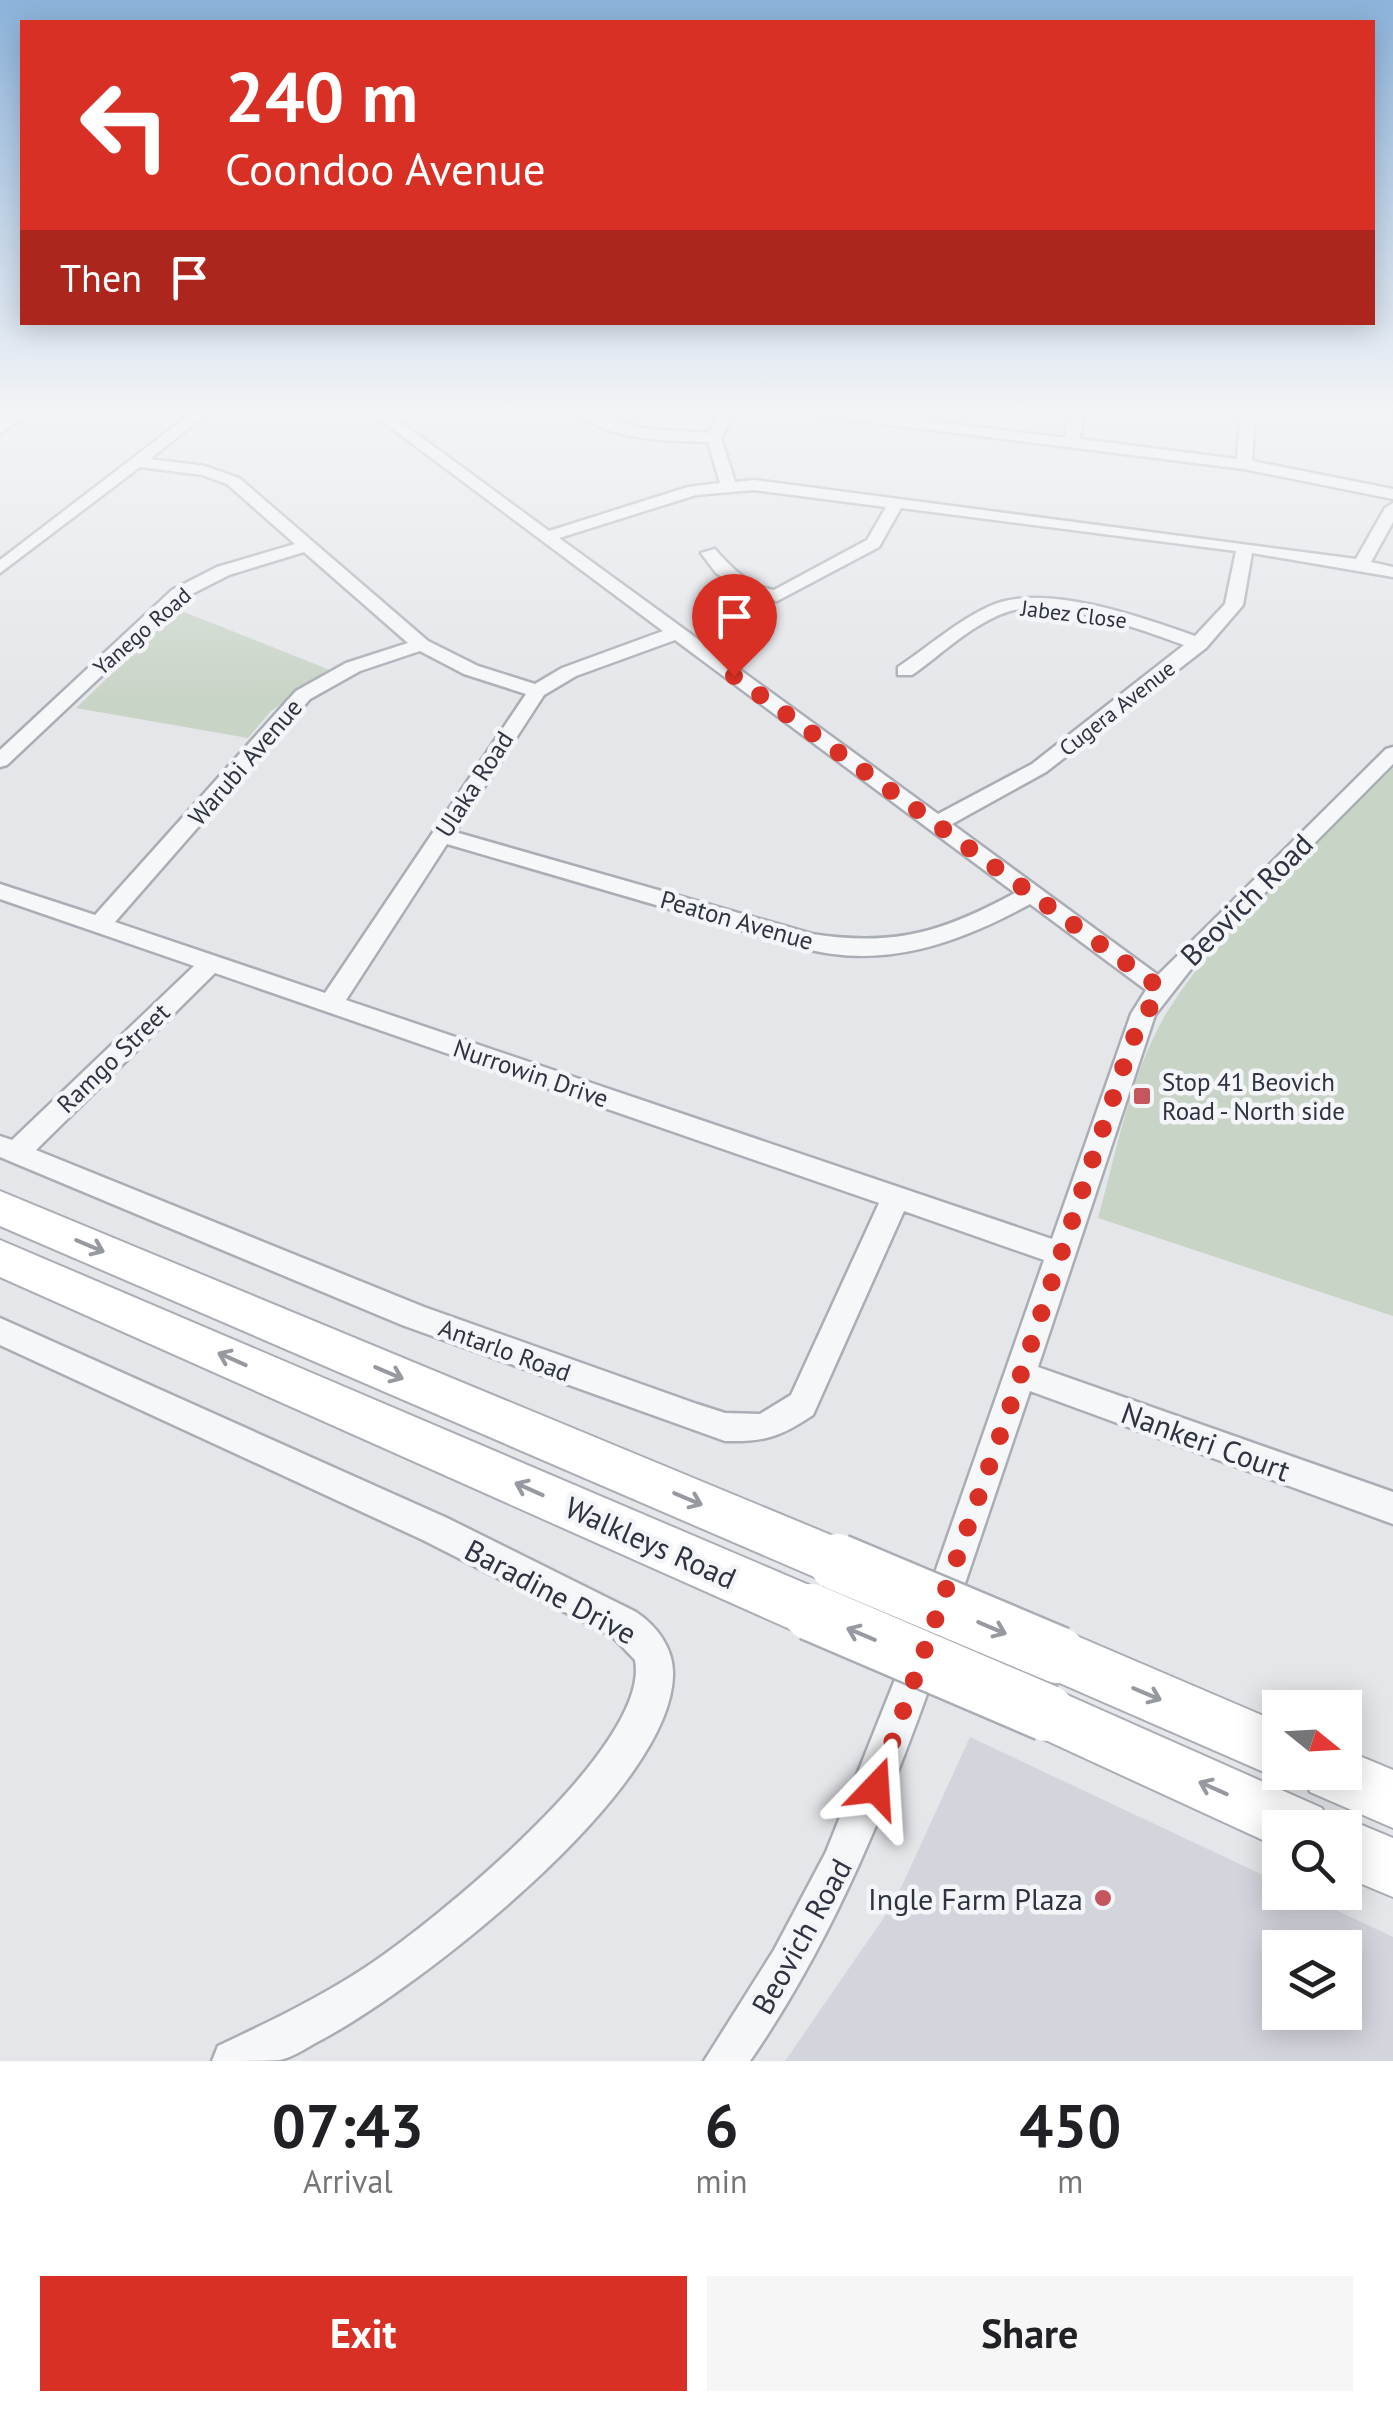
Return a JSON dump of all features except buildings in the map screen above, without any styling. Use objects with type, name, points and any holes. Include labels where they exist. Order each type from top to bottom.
[{"type":"main road","name":"Walkleys Road","points":[[0,1208],[1262,1743]]},
{"type":"main road","name":"Walkleys Road","points":[[0,1258],[1262,1810]]},
{"type":"main road","points":[[1362,1786],[1393,1800]]},
{"type":"main road","points":[[1362,1854],[1393,1868]]},
{"type":"street","points":[[0,568],[76,508]]},
{"type":"street","points":[[266,508],[421,645],[470,670],[537,691]]},
{"type":"street","points":[[507,508],[1028,895],[1160,988]]},
{"type":"street","points":[[546,537],[636,508]]},
{"type":"street","points":[[709,553],[722,569],[758,592],[777,596],[873,543],[893,508]]},
{"type":"street","points":[[946,508],[1245,546],[1393,572]]},
{"type":"street","points":[[1362,564],[1393,508]]},
{"type":"street","name":"Yanego Road","points":[[0,761],[178,594],[223,570],[310,545]]},
{"type":"street","name":"Cugera Avenue","points":[[935,825],[1039,768],[1199,644],[1234,605],[1242,582],[1245,546]]},
{"type":"street","name":"Jabez Close","points":[[905,671],[990,615],[1016,604],[1123,619],[1199,644]]},
{"type":"street","name":"Ulaka Road","points":[[330,1005],[537,691],[569,672],[676,633]]},
{"type":"street","name":"Warubi Avenue","points":[[100,925],[303,695],[353,666],[421,645]]},
{"type":"street","name":"Beovich Road","points":[[725,2061],[820,1912],[868,1807],[1062,1254],[1132,1041],[1160,988],[1393,752]]},
{"type":"street","name":"Peaton Avenue","points":[[442,834],[811,942],[854,949],[892,950],[930,943],[972,926],[1028,895]]},
{"type":"street","name":"Nurrowin Drive","points":[[0,890],[1062,1254]]},
{"type":"street","name":"Ramgo Street","points":[[8,1149],[210,964]]},
{"type":"street","name":"Antarlo Road","points":[[8,1149],[488,1346],[697,1418],[742,1429],[775,1424],[802,1405],[896,1197]]},
{"type":"street","name":"Baradine Drive","points":[[0,1331],[435,1530],[624,1624],[640,1634],[653,1660],[656,1678],[638,1727],[590,1794],[473,1913],[368,1990],[310,2024],[233,2061]]},
{"type":"street","name":"Nankeri Court","points":[[1020,1374],[1393,1508]]},
{"type":"shaded area","name":"Ingle Farm Plaza","points":[[970,1737],[1262,1875],[1262,1910],[1336,1910],[1393,1937],[1393,2061],[785,2061],[894,1903]]},
{"type":"green space","points":[[179,610],[330,670],[271,711],[248,738],[76,708]]},
{"type":"green space","points":[[1393,768],[1393,1316],[1098,1218],[1135,1084],[1169,1009],[1245,914]]},
{"type":"place","name":"Stop 41 Beovich Road - North side","points":[[1142,1096]]},
{"type":"place","name":"Ingle Farm Plaza","points":[[1103,1898]]},
{"type":"route","points":[[734,676],[1160,988],[1143,1014],[1096,1142],[1008,1413],[876,1788]]}]
